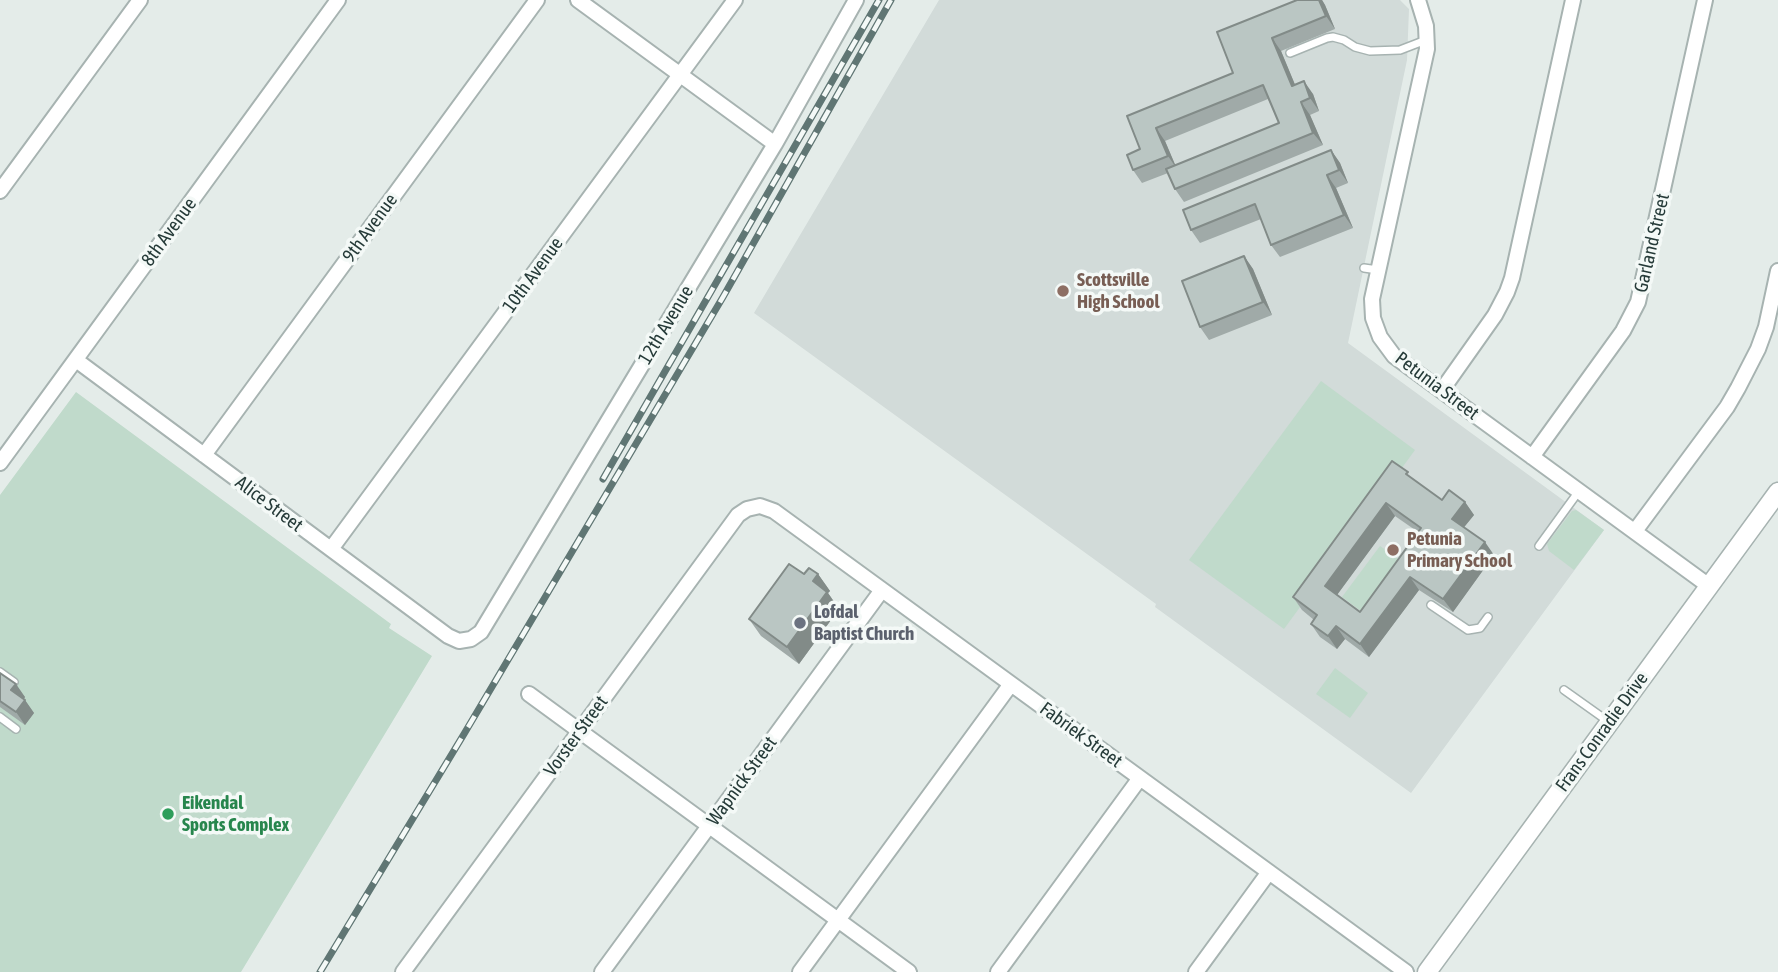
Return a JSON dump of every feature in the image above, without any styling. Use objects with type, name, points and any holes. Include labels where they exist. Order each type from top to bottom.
[{"type":"street","points":[[0,191],[140,0]]},
{"type":"street","name":"8th Avenue","points":[[0,463],[338,0]]},
{"type":"street","name":"9th Avenue","points":[[204,455],[537,0]]},
{"type":"street","points":[[578,0],[775,144]]},
{"type":"street","name":"10th Avenue","points":[[331,549],[735,0]]},
{"type":"street","name":"12th Avenue","points":[[465,641],[481,632],[775,144],[856,0]]},
{"type":"street","name":"Petunia Street","points":[[1418,0],[1423,13],[1427,49],[1371,269],[1373,318],[1380,338],[1394,356],[1709,586]]},
{"type":"street","points":[[1442,390],[1495,316],[1512,278],[1573,0]]},
{"type":"street","name":"Garland Street","points":[[1532,457],[1623,331],[1638,302],[1705,0]]},
{"type":"street","points":[[1635,531],[1727,407],[1738,388],[1766,327],[1778,271]]},
{"type":"street","name":"Alice Street","points":[[76,360],[448,636],[465,641]]},
{"type":"street","name":"Frans Conradie Drive","points":[[1427,972],[1778,492]]},
{"type":"street","name":"Fabriek Street","points":[[753,507],[760,506],[774,511],[1406,972]]},
{"type":"street","name":"Vorster Street","points":[[404,972],[738,515],[753,507]]},
{"type":"street","name":"Wapnick Street","points":[[602,972],[883,590]]},
{"type":"street","points":[[800,972],[1011,684]]},
{"type":"street","points":[[529,694],[909,972]]},
{"type":"street","points":[[998,972],[1140,778]]},
{"type":"street","points":[[1196,972],[1269,872]]},
{"type":"lane","points":[[1290,53],[1333,37],[1370,51],[1400,50],[1427,40]]},
{"type":"lane","points":[[1539,546],[1579,491]]},
{"type":"lane","points":[[1430,605],[1468,630],[1479,628],[1488,618]]},
{"type":"lane","points":[[0,672],[14,682]]},
{"type":"lane","points":[[1564,690],[1609,722]]},
{"type":"lane","points":[[0,717],[16,729]]},
{"type":"shaded area","name":"Scottsville High School","points":[[939,0],[1400,0],[1409,9],[1407,60],[1348,343],[1604,530],[1411,793],[1155,607],[1156,604],[754,313]]},
{"type":"green space","points":[[1321,381],[1415,450],[1284,629],[1189,560]]},
{"type":"green space","name":"Eikendal Sports Complex","points":[[76,392],[391,624],[389,628],[432,656],[241,972],[0,972],[0,495]]},
{"type":"green space","points":[[1576,510],[1604,530],[1574,570],[1549,551],[1547,544],[1572,511]]},
{"type":"green space","points":[[1380,546],[1407,565],[1369,617],[1342,597]]},
{"type":"green space","points":[[1335,668],[1368,693],[1350,718],[1316,694]]},
{"type":"building","points":[[1297,0],[1319,0],[1326,16],[1272,38],[1292,86],[1304,81],[1310,98],[1301,102],[1313,133],[1175,189],[1166,169],[1279,123],[1263,85],[1156,128],[1168,156],[1133,170],[1127,155],[1140,149],[1127,116],[1233,73],[1217,32]]},
{"type":"building","points":[[1331,150],[1339,170],[1327,175],[1344,215],[1271,245],[1255,204],[1191,230],[1183,210]]},
{"type":"building","points":[[1244,256],[1263,302],[1200,327],[1182,281]]},
{"type":"building","points":[[1392,461],[1442,500],[1449,490],[1465,502],[1452,519],[1485,542],[1443,599],[1410,577],[1360,644],[1336,626],[1328,636],[1311,624],[1317,615],[1293,597]],"holes":[[[1386,503],[1421,528],[1360,612],[1325,586]]]},
{"type":"building","points":[[789,564],[804,574],[809,568],[818,574],[813,581],[827,592],[787,647],[749,619]]},
{"type":"building","points":[[0,673],[16,684],[11,690],[25,700],[16,712],[0,701]]},
{"type":"railway","points":[[603,479],[879,0]]},
{"type":"railway","points":[[320,972],[723,297],[891,0]]},
{"type":"place","name":"Scottsville High School","points":[[1063,291]]},
{"type":"place","name":"Petunia Primary School","points":[[1393,550]]},
{"type":"place","name":"Lofdal Baptist Church","points":[[800,623]]},
{"type":"place","name":"Eikendal Sports Complex","points":[[168,814]]}]
